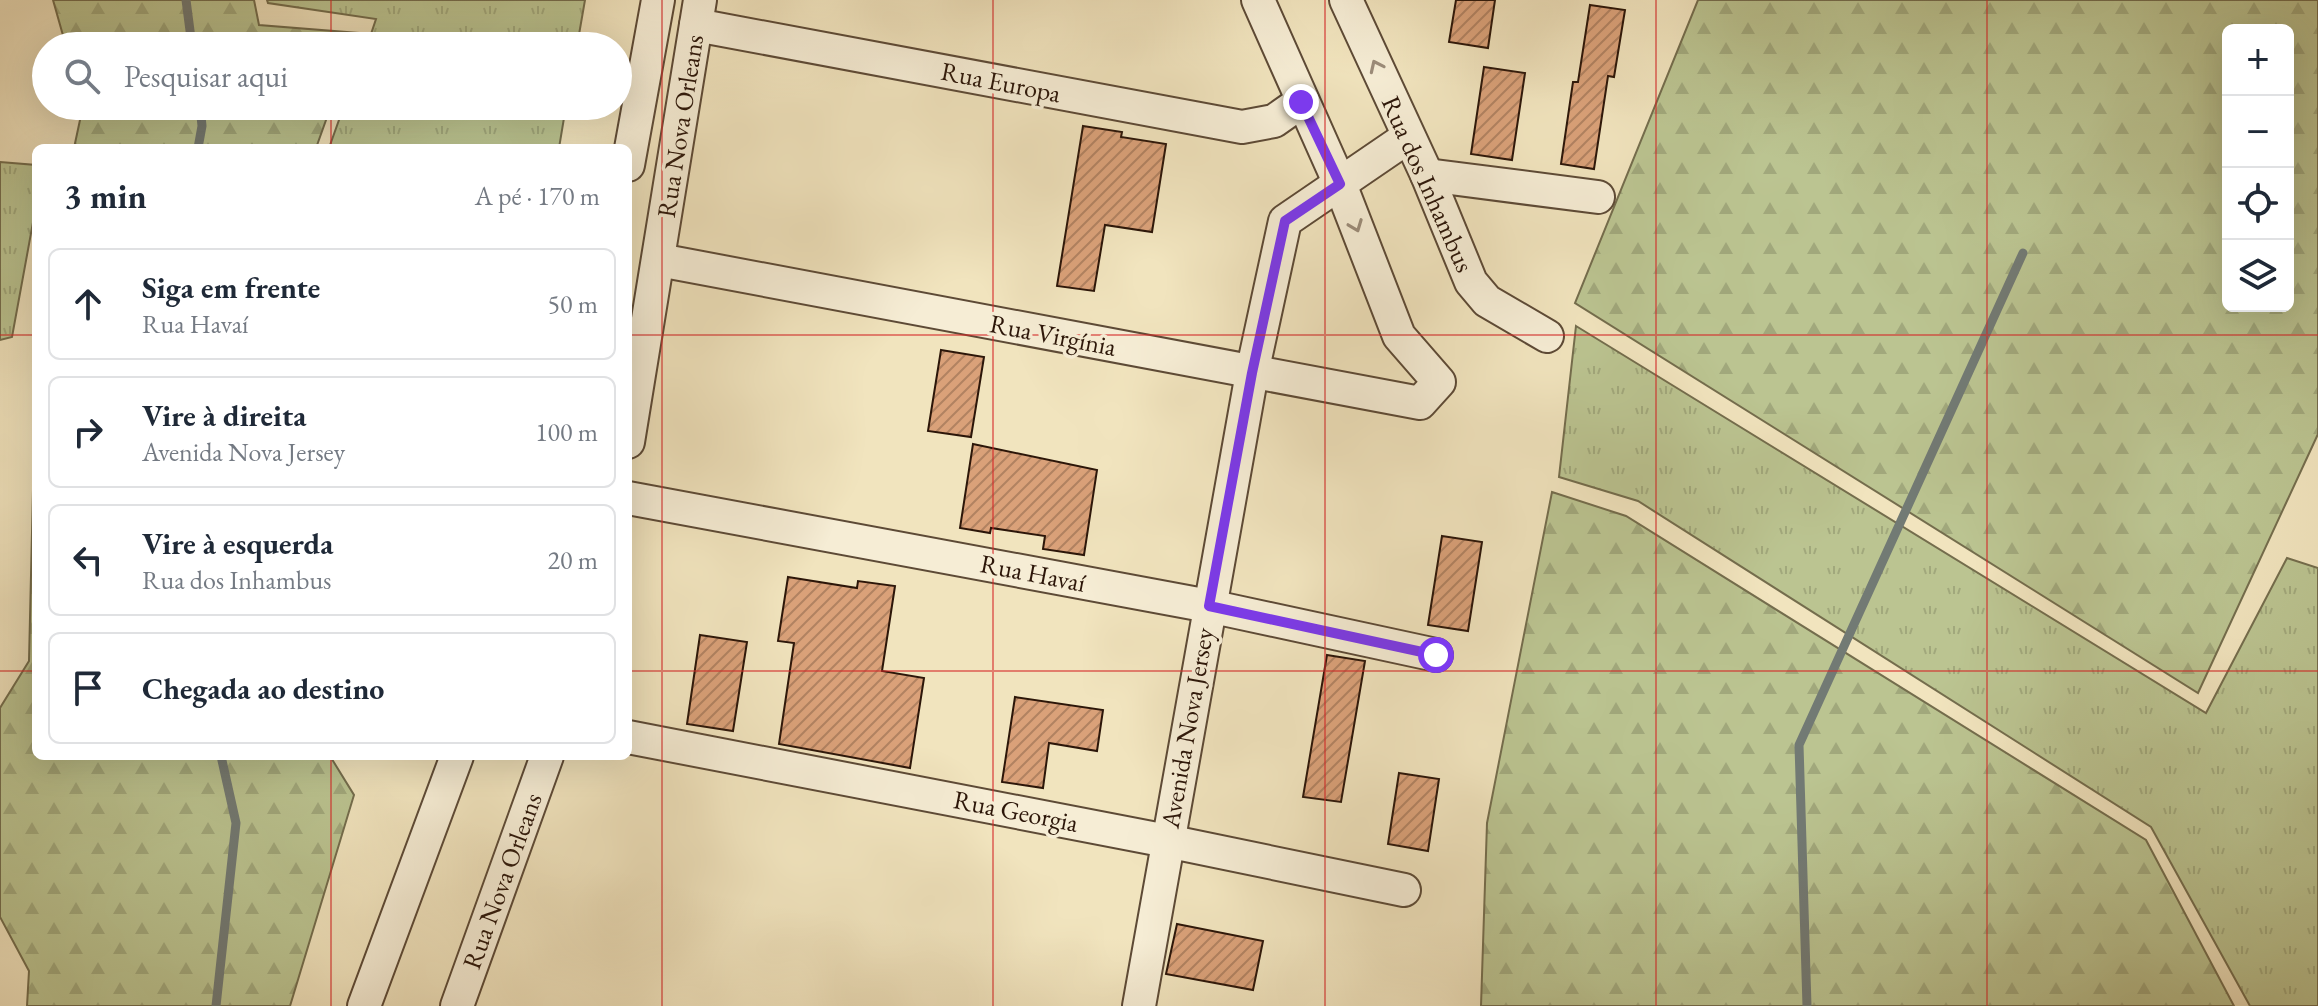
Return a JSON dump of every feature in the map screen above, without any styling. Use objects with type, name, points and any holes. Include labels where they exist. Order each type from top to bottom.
[{"type":"street","points":[[632,144],[658,0]]},
{"type":"street","points":[[1258,0],[1340,184]]},
{"type":"street","name":"Rua dos Inhambus","points":[[1346,0],[1427,175],[1471,282],[1487,301],[1547,336]]},
{"type":"street","name":"Rua Europa","points":[[698,12],[1242,127],[1274,121],[1301,102]]},
{"type":"street","name":"Rua Nova Orleans","points":[[632,419],[698,12]]},
{"type":"street","name":"Avenida Nova Jersey","points":[[1139,1006],[1252,373],[1285,221],[1408,137]]},
{"type":"street","points":[[1427,175],[1598,197]]},
{"type":"street","name":"Rua Virgínia","points":[[659,260],[1420,403],[1439,382],[1399,336],[1340,184]]},
{"type":"street","name":"Rua Havaí","points":[[632,499],[1209,606],[1436,655]]},
{"type":"street","name":"Rua Georgia","points":[[632,738],[1404,890]]},
{"type":"street","points":[[364,1006],[456,760]]},
{"type":"street","name":"Rua Nova Orleans","points":[[457,1006],[546,760]]},
{"type":"green space","points":[[53,0],[254,0],[259,25],[346,32],[62,32]]},
{"type":"green space","points":[[267,0],[585,0],[579,32],[372,32],[376,19],[268,3]]},
{"type":"green space","points":[[1698,0],[2318,0],[2318,434],[2198,693],[1575,303]]},
{"type":"green space","points":[[80,120],[326,120],[317,144],[75,144]]},
{"type":"green space","points":[[339,120],[564,120],[560,144],[330,144]]},
{"type":"green space","points":[[0,162],[32,165],[32,228],[12,337],[0,340]]},
{"type":"green space","points":[[1576,326],[2206,713],[2287,558],[2318,568],[2318,1006],[2250,1006],[2151,827],[1638,501],[1559,477]]},
{"type":"green space","points":[[1552,492],[1626,516],[2146,840],[2234,1006],[1481,1006],[1487,823]]},
{"type":"green space","points":[[32,532],[32,760],[332,760],[354,795],[290,1006],[27,1006],[29,971],[0,917],[0,708],[29,661]]},
{"type":"building","points":[[1456,0],[1495,0],[1488,48],[1449,42]]},
{"type":"building","points":[[1590,5],[1625,10],[1614,77],[1608,76],[1594,169],[1561,164],[1573,82],[1578,82]]},
{"type":"building","points":[[1484,67],[1525,73],[1512,160],[1471,154]]},
{"type":"building","points":[[1083,126],[1122,132],[1121,137],[1166,144],[1152,232],[1105,225],[1094,291],[1057,286]]},
{"type":"building","points":[[941,350],[984,357],[971,437],[928,431]]},
{"type":"building","points":[[973,444],[1097,470],[1084,555],[1043,549],[1045,536],[991,528],[990,533],[960,528]]},
{"type":"building","points":[[1442,536],[1482,542],[1468,631],[1428,625]]},
{"type":"building","points":[[788,577],[857,588],[858,581],[895,586],[882,671],[924,678],[910,768],[779,744],[794,643],[778,641]]},
{"type":"building","points":[[700,635],[747,642],[733,731],[687,724]]},
{"type":"building","points":[[1327,655],[1365,661],[1341,802],[1303,797]]},
{"type":"building","points":[[1015,697],[1103,710],[1097,751],[1049,743],[1043,788],[1002,782]]},
{"type":"building","points":[[1399,773],[1439,779],[1428,851],[1388,844]]},
{"type":"building","points":[[1177,924],[1263,941],[1253,990],[1166,974]]},
{"type":"waterway","points":[[186,0],[190,32]]},
{"type":"waterway","points":[[199,144],[201,120]]},
{"type":"waterway","points":[[1807,1006],[1799,745],[2023,253]]},
{"type":"waterway","points":[[216,1006],[236,823],[222,760]]},
{"type":"route","points":[[1301,102],[1340,184],[1285,221],[1252,373],[1209,606],[1436,655]]}]
